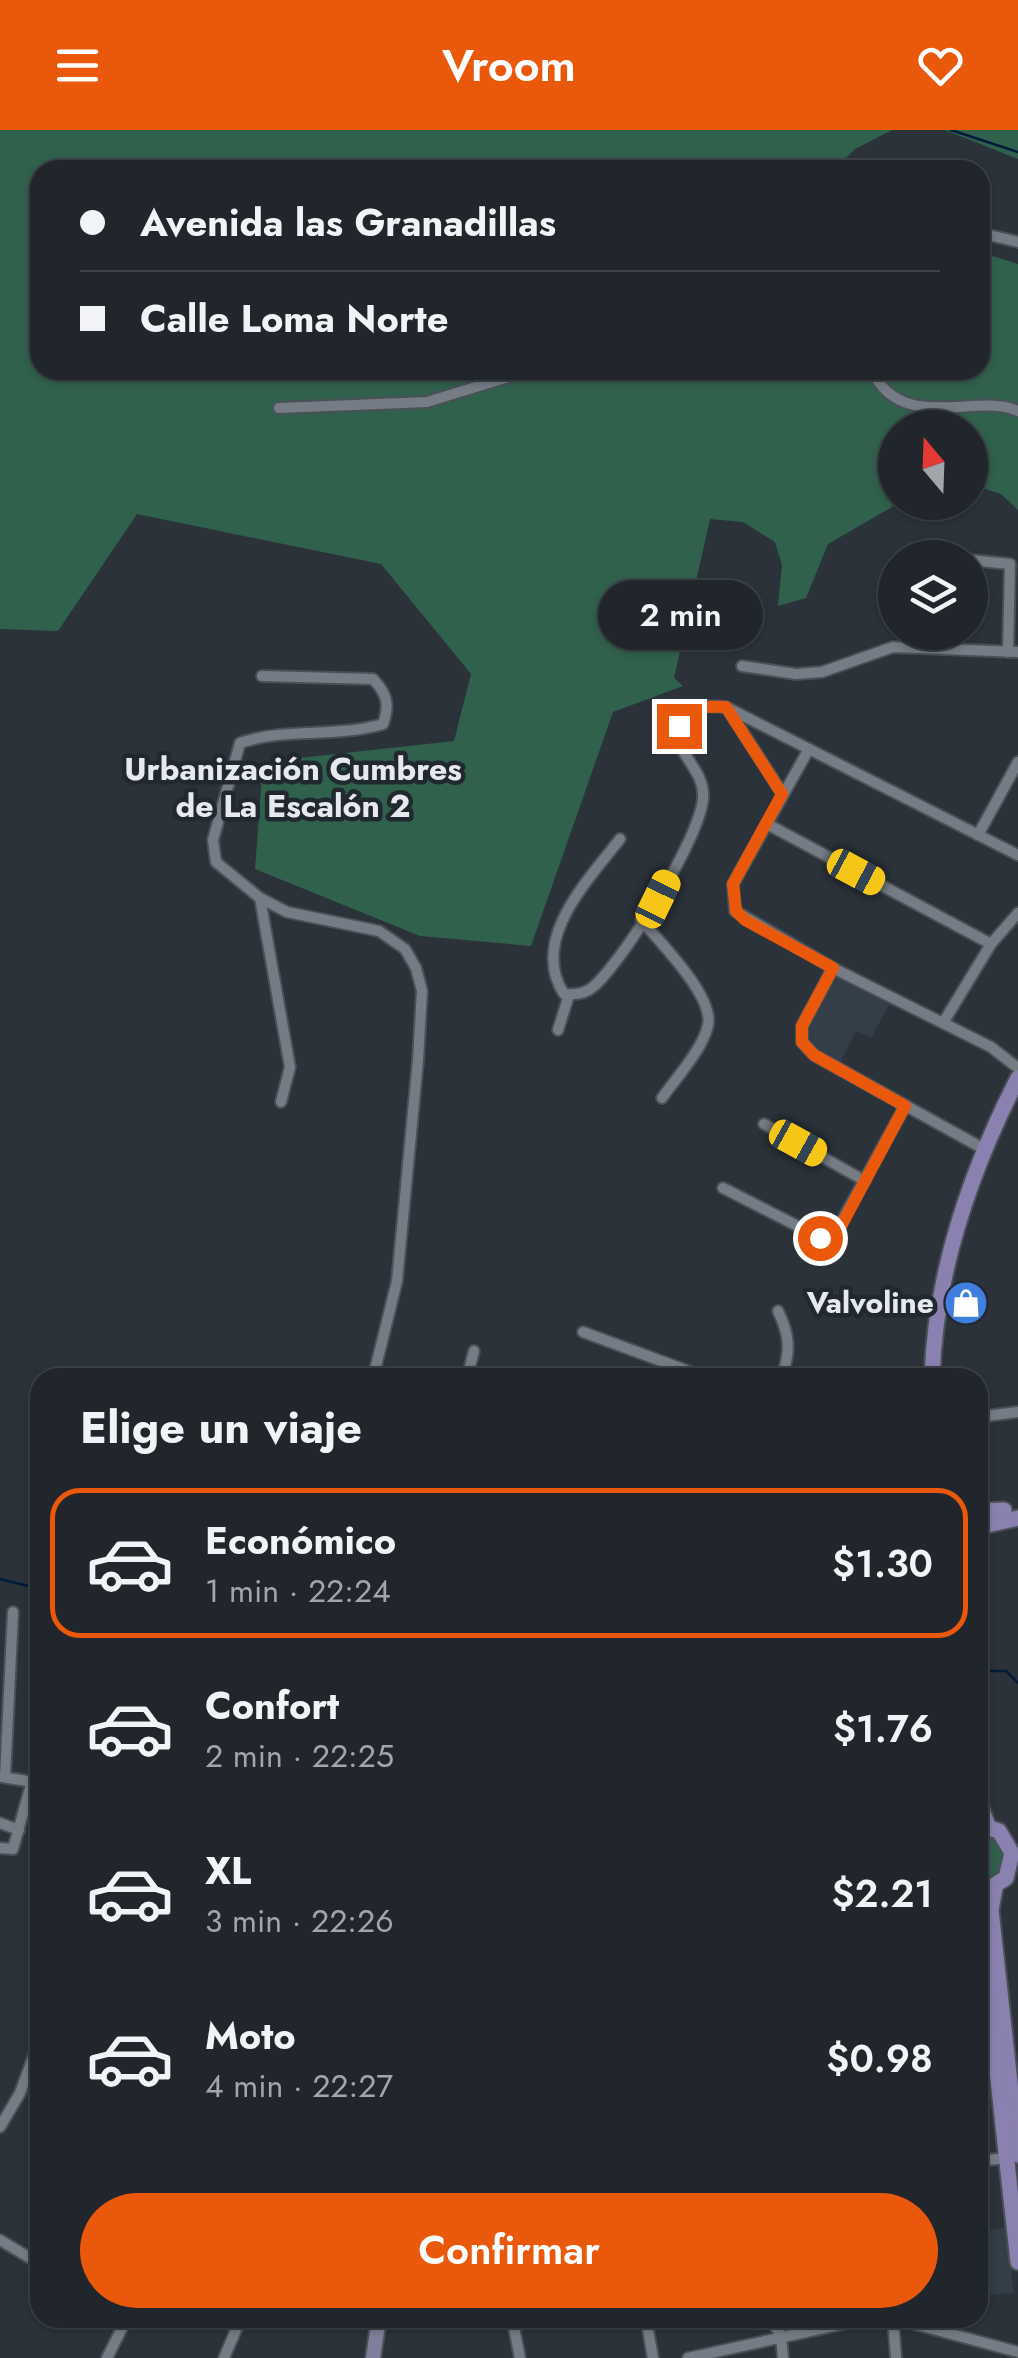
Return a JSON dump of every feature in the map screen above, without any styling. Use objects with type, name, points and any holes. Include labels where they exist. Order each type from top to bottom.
[{"type":"main road","points":[[934,1368],[955,1236],[984,1148],[1018,1078]]},
{"type":"main road","points":[[944,1368],[950,1309],[966,1232],[992,1153],[1018,1102]]},
{"type":"main road","points":[[988,1511],[1018,1509]]},
{"type":"main road","points":[[988,1525],[1018,1518]]},
{"type":"main road","points":[[988,1830],[1014,1850],[1013,1862],[991,1910],[1018,2262]]},
{"type":"main road","points":[[988,1959],[997,2016]]},
{"type":"street","points":[[990,236],[1018,242]]},
{"type":"street","points":[[279,408],[427,402],[498,380]]},
{"type":"street","points":[[880,380],[890,394],[918,404],[964,410],[1004,406],[1018,411]]},
{"type":"street","points":[[742,666],[796,674],[822,672],[893,647],[1013,652],[1010,564],[988,562]]},
{"type":"street","points":[[262,676],[373,679],[384,691],[389,709],[383,724],[360,731],[258,736],[240,744],[213,840],[216,862],[260,898],[287,912],[379,931],[405,948],[422,991],[397,1281],[375,1368]]},
{"type":"street","points":[[569,994],[591,989],[658,899],[703,798],[696,768],[679,745],[683,716],[706,706],[726,707],[1018,855]]},
{"type":"street","points":[[726,707],[782,794]]},
{"type":"street","points":[[810,749],[733,884],[736,911],[833,968],[991,1047],[1018,1068]]},
{"type":"street","points":[[978,835],[1018,762]]},
{"type":"street","points":[[767,824],[991,944]]},
{"type":"street","points":[[569,994],[556,982],[553,967],[560,924],[620,839]]},
{"type":"street","points":[[260,898],[290,1067],[280,1102]]},
{"type":"street","points":[[943,1023],[991,944],[1018,913]]},
{"type":"street","points":[[641,920],[683,970],[708,1011],[704,1034],[662,1098]]},
{"type":"street","points":[[833,968],[802,1026],[802,1042],[814,1055],[984,1148]]},
{"type":"street","points":[[558,1030],[569,994]]},
{"type":"street","points":[[723,1188],[820,1238],[832,1239],[905,1106]]},
{"type":"street","points":[[764,1124],[865,1180]]},
{"type":"street","points":[[778,1311],[788,1340],[785,1368]]},
{"type":"street","points":[[583,1332],[680,1368]]},
{"type":"street","points":[[470,1368],[474,1350]]},
{"type":"street","points":[[988,1416],[1018,1412]]},
{"type":"street","points":[[13,1612],[3,1777],[30,1781]]},
{"type":"street","points":[[0,1848],[11,1851],[30,1798]]},
{"type":"street","points":[[0,1823],[18,1830]]},
{"type":"street","points":[[0,2127],[30,2066]]},
{"type":"street","points":[[0,2240],[30,2258]]},
{"type":"street","points":[[107,2358],[122,2328]]},
{"type":"street","points":[[224,2358],[237,2328]]},
{"type":"street","points":[[374,2358],[378,2328]]},
{"type":"street","points":[[514,2328],[520,2358]]},
{"type":"street","points":[[648,2328],[652,2358]]},
{"type":"street","points":[[776,2328],[783,2358]]},
{"type":"street","points":[[688,2358],[818,2328]]},
{"type":"street","points":[[894,2328],[896,2358]]},
{"type":"street","points":[[927,2328],[1018,2352]]},
{"type":"shaded area","points":[[835,974],[890,1003],[871,1038],[856,1031],[839,1065],[806,1042],[807,1028]]},
{"type":"shaded area","points":[[1005,2228],[1014,2293],[988,2294],[988,2231]]},
{"type":"green space","points":[[0,130],[892,130],[855,149],[844,160],[30,160],[30,380],[990,380],[990,255],[1018,264],[1018,510],[1001,494],[988,490],[988,410],[878,410],[878,515],[828,544],[806,598],[778,606],[782,565],[775,542],[743,522],[710,519],[674,678],[683,686],[613,712],[531,946],[420,936],[255,869],[263,762],[454,741],[471,674],[381,564],[137,514],[58,631],[0,629]]},
{"type":"green space","points":[[945,130],[1018,130],[1018,159]]},
{"type":"green space","points":[[988,1836],[996,1838],[1006,1852],[1006,1870],[988,1884]]},
{"type":"waterway","points":[[951,130],[1018,152]]},
{"type":"waterway","points":[[0,1579],[30,1586]]},
{"type":"waterway","points":[[988,1671],[1006,1671],[1018,1683]]},
{"type":"place","name":"Valvoline","points":[[966,1303]]},
{"type":"district","name":"Urbanización Cumbres de La Escalón 2","points":[[293,788]]},
{"type":"route","points":[[679,726],[683,716],[693,710],[726,707],[782,794],[733,884],[732,898],[736,911],[745,920],[833,968],[802,1026],[802,1042],[814,1055],[905,1106],[838,1232],[832,1239],[820,1238]]}]
